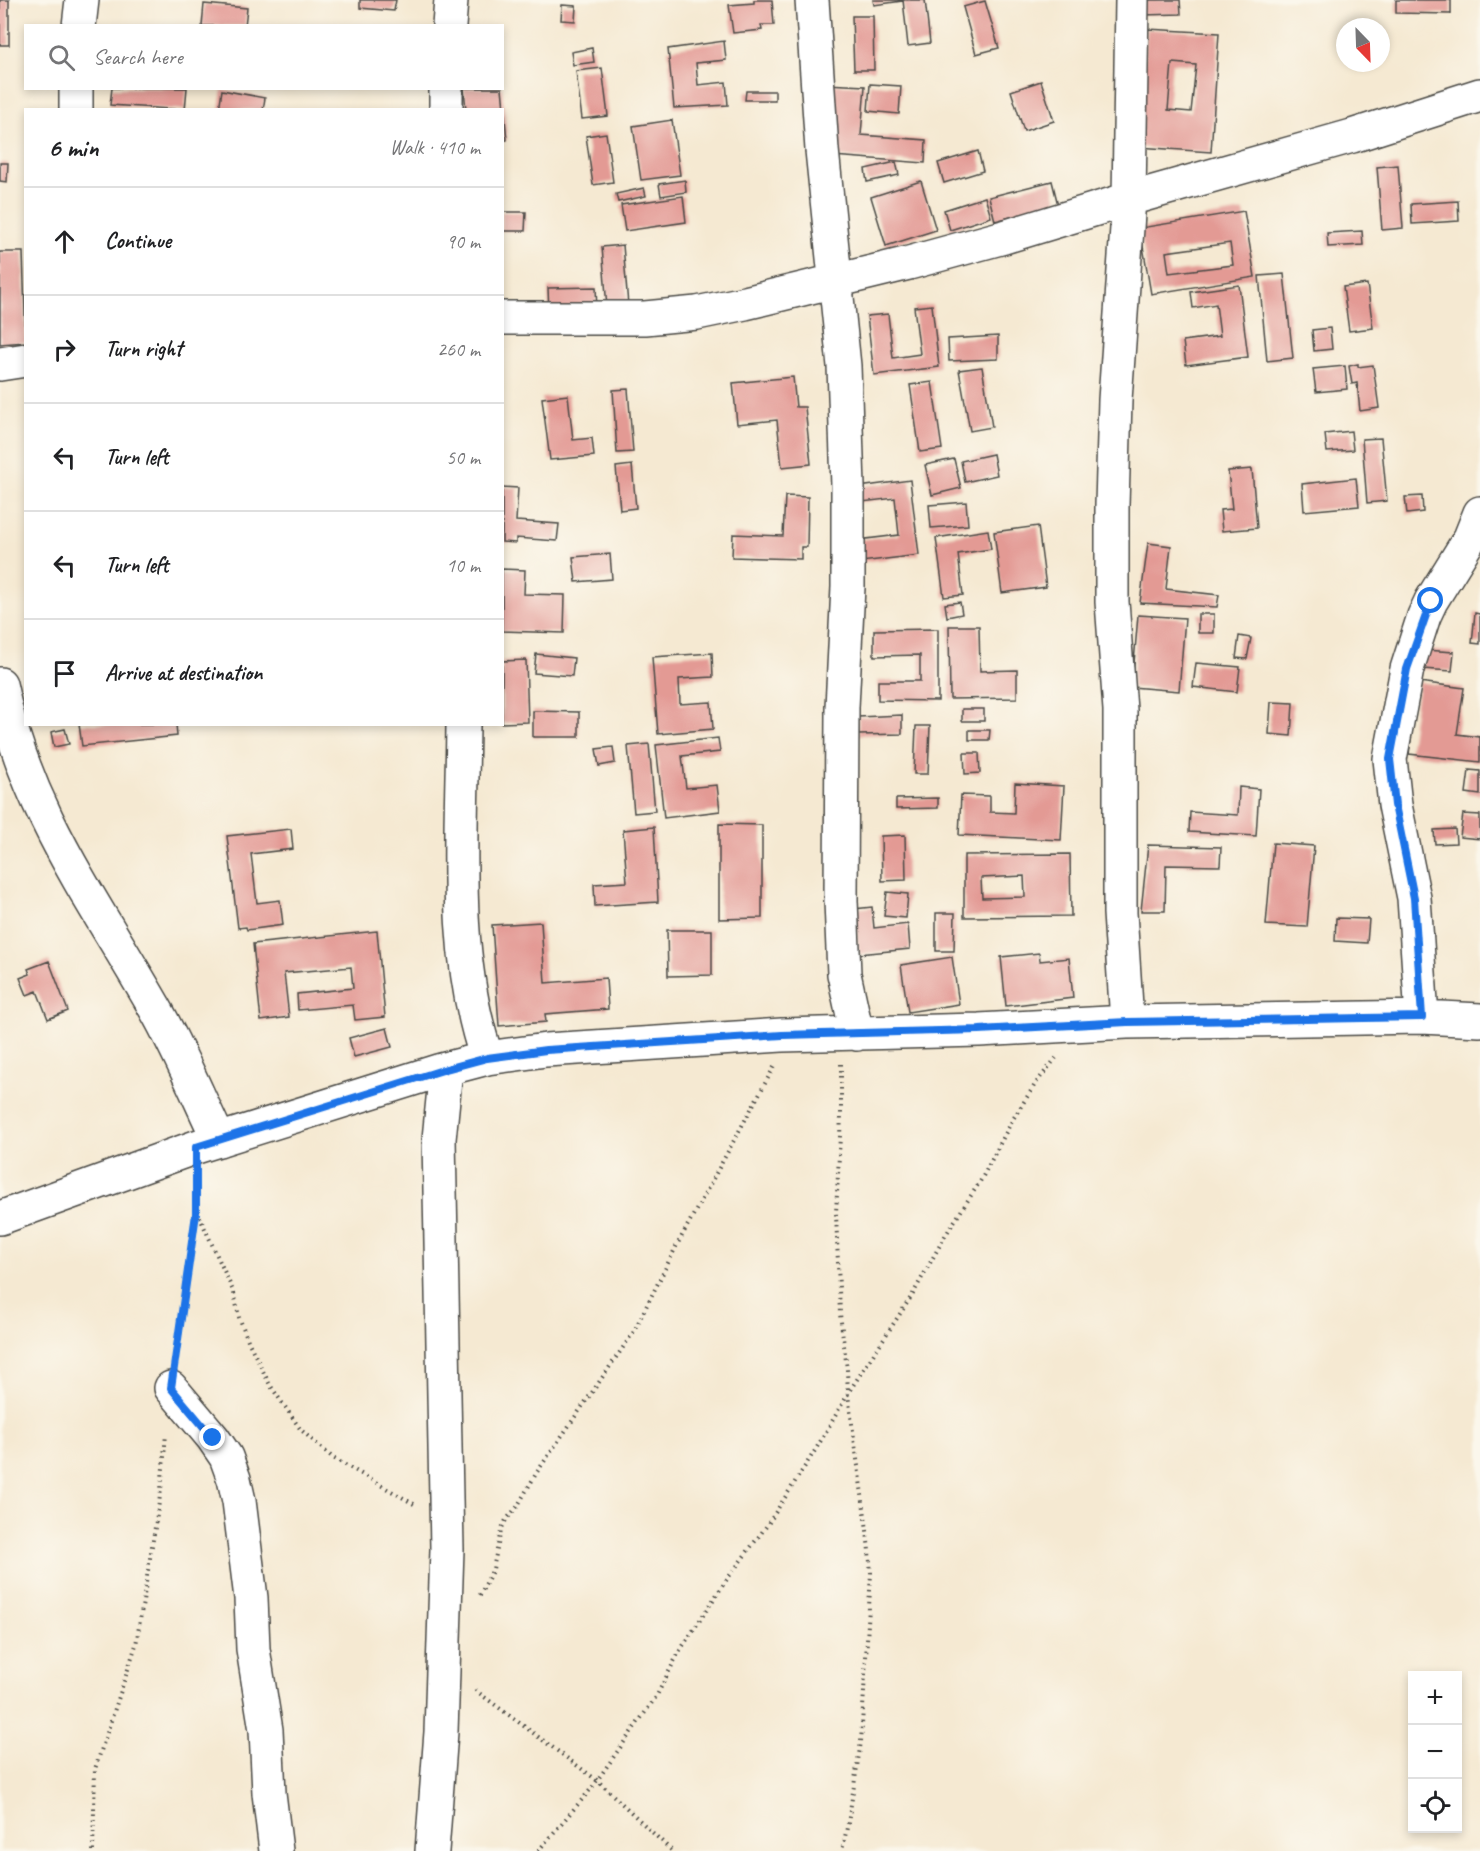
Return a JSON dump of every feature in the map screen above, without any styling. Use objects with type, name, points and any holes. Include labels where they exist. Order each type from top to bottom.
[{"type":"street","points":[[79,24],[82,0]]},
{"type":"street","points":[[449,24],[451,0]]},
{"type":"street","points":[[812,0],[822,150],[844,366],[849,487],[848,586],[842,707],[841,901],[849,1034]]},
{"type":"street","points":[[1127,1022],[1120,913],[1120,710],[1112,602],[1112,505],[1115,400],[1129,199],[1132,0]]},
{"type":"street","points":[[76,90],[76,108]]},
{"type":"street","points":[[446,108],[447,90]]},
{"type":"street","points":[[504,318],[645,318],[697,313],[745,303],[1004,237],[1352,136],[1480,95]]},
{"type":"street","points":[[0,364],[24,360]]},
{"type":"street","points":[[1422,1017],[1414,898],[1395,805],[1390,759],[1407,669],[1424,616],[1470,538],[1480,513]]},
{"type":"street","points":[[0,684],[14,738],[39,805],[63,853],[156,1009],[208,1143]]},
{"type":"street","points":[[463,726],[460,886],[468,990],[477,1029],[487,1058]]},
{"type":"street","points":[[0,1218],[208,1143],[446,1069],[487,1058],[546,1050],[791,1035],[979,1030],[1127,1022],[1422,1017],[1480,1020]]},
{"type":"street","points":[[432,1851],[441,1732],[447,1528],[439,1139],[446,1069]]},
{"type":"street","points":[[171,1388],[213,1438],[226,1458],[239,1501],[251,1598],[253,1649],[266,1730],[269,1793],[276,1851]]},
{"type":"path","points":[[538,1851],[598,1781],[656,1697],[679,1652],[718,1592],[768,1524],[913,1294],[945,1236],[981,1180],[1013,1119],[1036,1083],[1082,1025]]},
{"type":"path","points":[[842,1851],[861,1742],[871,1574],[848,1395],[836,1246],[837,1175],[849,1034]]},
{"type":"path","points":[[474,1605],[493,1569],[501,1530],[506,1521],[633,1333],[677,1245],[791,1035]]},
{"type":"path","points":[[93,1851],[95,1769],[136,1645],[161,1490],[171,1388],[196,1208],[208,1143]]},
{"type":"path","points":[[196,1208],[234,1293],[239,1317],[249,1343],[270,1385],[301,1430],[333,1458],[396,1492],[447,1528]]},
{"type":"path","points":[[443,1667],[598,1781],[672,1851]]},
{"type":"building","points":[[0,0],[9,0],[9,45],[0,45]]},
{"type":"building","points":[[360,0],[396,0],[394,11],[360,8]]},
{"type":"building","points":[[754,0],[772,0],[774,25],[761,25],[762,30],[733,33],[729,5],[754,3]]},
{"type":"building","points":[[873,0],[902,0],[902,1],[874,5]]},
{"type":"building","points":[[903,0],[925,0],[930,43],[908,46]]},
{"type":"building","points":[[1141,0],[1180,0],[1181,14],[1142,15]]},
{"type":"building","points":[[1396,0],[1451,0],[1451,14],[1396,13]]},
{"type":"building","points":[[985,1],[999,48],[976,54],[963,7]]},
{"type":"building","points":[[204,4],[247,8],[245,24],[202,24]]},
{"type":"building","points":[[562,5],[576,6],[575,21],[561,20]]},
{"type":"building","points":[[852,16],[873,16],[874,70],[854,70]]},
{"type":"building","points":[[1147,29],[1219,33],[1211,152],[1138,147]],"holes":[[[1172,63],[1196,65],[1191,112],[1168,110]]]},
{"type":"building","points":[[724,41],[726,60],[696,63],[698,85],[726,82],[728,105],[674,108],[668,49]]},
{"type":"building","points":[[592,48],[594,62],[573,65],[571,52]]},
{"type":"building","points":[[602,68],[608,116],[582,119],[576,71]]},
{"type":"building","points":[[1041,81],[1054,121],[1024,131],[1011,91]]},
{"type":"building","points":[[826,84],[865,86],[861,135],[926,140],[925,163],[820,155]]},
{"type":"building","points":[[870,84],[901,86],[899,114],[868,111]]},
{"type":"building","points":[[112,90],[187,90],[185,108],[110,105]]},
{"type":"building","points":[[222,90],[265,98],[263,108],[219,108]]},
{"type":"building","points":[[464,90],[502,90],[504,108],[466,108]]},
{"type":"building","points":[[746,91],[775,91],[775,100],[745,100]]},
{"type":"building","points":[[504,109],[507,140],[504,141]]},
{"type":"building","points":[[672,120],[680,175],[641,180],[633,126]]},
{"type":"building","points":[[606,133],[613,182],[593,185],[586,136]]},
{"type":"building","points":[[978,151],[983,171],[944,183],[938,163]]},
{"type":"building","points":[[896,162],[899,175],[867,182],[865,169]]},
{"type":"building","points":[[0,163],[8,163],[7,182],[0,181]]},
{"type":"building","points":[[1398,165],[1403,228],[1382,230],[1377,167]]},
{"type":"building","points":[[685,180],[686,192],[661,196],[659,184]]},
{"type":"building","points":[[921,181],[936,230],[886,246],[871,197]]},
{"type":"building","points":[[1052,181],[1058,205],[995,221],[989,197]]},
{"type":"building","points":[[644,188],[646,196],[618,202],[616,194]]},
{"type":"building","points":[[683,196],[686,222],[625,231],[621,205]]},
{"type":"building","points":[[985,197],[991,217],[950,230],[944,210]]},
{"type":"building","points":[[1458,201],[1459,221],[1412,224],[1411,204]]},
{"type":"building","points":[[1244,211],[1255,277],[1151,294],[1140,228]],"holes":[[[1230,243],[1233,265],[1169,273],[1166,252]]]},
{"type":"building","points":[[504,212],[526,212],[525,231],[504,231]]},
{"type":"building","points":[[1362,231],[1363,245],[1328,247],[1327,233]]},
{"type":"building","points":[[623,245],[628,305],[607,307],[602,247]]},
{"type":"building","points":[[0,252],[23,252],[24,342],[0,344]]},
{"type":"building","points":[[1284,274],[1293,358],[1267,361],[1259,276]]},
{"type":"building","points":[[1367,284],[1373,328],[1349,331],[1343,287]]},
{"type":"building","points":[[1239,285],[1248,357],[1186,365],[1183,341],[1220,336],[1216,304],[1193,308],[1191,292]]},
{"type":"building","points":[[596,287],[597,311],[549,312],[548,288]]},
{"type":"building","points":[[932,305],[939,367],[874,375],[867,316],[888,314],[893,358],[920,354],[914,307]]},
{"type":"building","points":[[1330,328],[1332,349],[1314,351],[1312,330]]},
{"type":"building","points":[[998,336],[998,359],[949,361],[948,339]]},
{"type":"building","points":[[1358,364],[1358,367],[1373,365],[1379,408],[1360,411],[1357,383],[1352,384],[1349,366]]},
{"type":"building","points":[[1345,366],[1347,389],[1316,392],[1313,369]]},
{"type":"building","points":[[982,367],[992,427],[970,431],[959,370]]},
{"type":"building","points":[[793,377],[796,407],[805,407],[811,464],[782,467],[777,420],[737,424],[733,383]]},
{"type":"building","points":[[932,382],[942,449],[920,452],[910,385]]},
{"type":"building","points":[[628,389],[633,452],[617,453],[613,390]]},
{"type":"building","points":[[568,395],[573,440],[592,438],[594,456],[550,460],[542,398]]},
{"type":"building","points":[[1351,431],[1353,450],[1327,452],[1325,434]]},
{"type":"building","points":[[1381,438],[1387,501],[1367,503],[1362,439]]},
{"type":"building","points":[[993,454],[997,475],[965,482],[961,461]]},
{"type":"building","points":[[954,459],[961,488],[932,495],[925,465]]},
{"type":"building","points":[[632,465],[636,508],[620,510],[616,467]]},
{"type":"building","points":[[1252,469],[1257,528],[1222,531],[1220,510],[1232,509],[1228,471]]},
{"type":"building","points":[[1356,478],[1359,506],[1304,511],[1302,484]]},
{"type":"building","points":[[910,480],[919,555],[861,562],[858,540],[899,535],[895,498],[854,503],[852,488]]},
{"type":"building","points":[[504,487],[518,488],[516,521],[559,524],[557,541],[516,538],[516,543],[504,542]]},
{"type":"building","points":[[785,496],[808,497],[807,547],[801,547],[801,559],[732,557],[733,534],[783,536]]},
{"type":"building","points":[[1422,496],[1423,512],[1407,514],[1405,497]]},
{"type":"building","points":[[966,502],[968,525],[931,528],[929,505]]},
{"type":"building","points":[[1038,526],[1046,587],[1002,593],[994,532]]},
{"type":"building","points":[[988,530],[991,549],[958,554],[963,595],[944,597],[936,538]]},
{"type":"building","points":[[1148,543],[1171,546],[1166,589],[1219,595],[1217,607],[1140,603]]},
{"type":"building","points":[[610,554],[612,579],[576,582],[573,557]]},
{"type":"building","points":[[504,569],[525,570],[524,594],[565,595],[564,633],[504,631]]},
{"type":"building","points":[[960,602],[962,614],[947,617],[945,604]]},
{"type":"building","points":[[1475,613],[1480,614],[1480,644],[1472,643]]},
{"type":"building","points":[[1198,614],[1214,614],[1214,633],[1198,633]]},
{"type":"building","points":[[1138,615],[1185,618],[1179,691],[1132,687]]},
{"type":"building","points":[[949,626],[979,626],[980,671],[1017,670],[1017,698],[950,699]]},
{"type":"building","points":[[938,629],[938,701],[878,700],[878,681],[920,681],[920,655],[874,656],[874,630]]},
{"type":"building","points":[[1239,636],[1251,638],[1247,659],[1236,658]]},
{"type":"building","points":[[1424,650],[1454,652],[1452,671],[1422,669]]},
{"type":"building","points":[[712,653],[713,677],[679,679],[680,704],[711,702],[713,729],[658,734],[652,657]]},
{"type":"building","points":[[536,654],[574,658],[572,676],[534,673]]},
{"type":"building","points":[[526,660],[528,722],[504,723],[504,661]]},
{"type":"building","points":[[1196,663],[1240,667],[1237,692],[1193,687]]},
{"type":"building","points":[[1419,682],[1464,688],[1457,734],[1480,737],[1480,762],[1409,754]]},
{"type":"building","points":[[1271,702],[1293,703],[1291,736],[1269,734]]},
{"type":"building","points":[[962,709],[984,709],[984,721],[962,721]]},
{"type":"building","points":[[533,711],[579,712],[579,737],[533,737]]},
{"type":"building","points":[[902,715],[902,734],[859,735],[858,717]]},
{"type":"building","points":[[79,726],[176,726],[177,736],[82,746]]},
{"type":"building","points":[[916,726],[930,726],[928,774],[914,774]]},
{"type":"building","points":[[65,729],[69,744],[54,747],[51,732]]},
{"type":"building","points":[[969,730],[990,730],[989,740],[969,740]]},
{"type":"building","points":[[718,738],[720,752],[682,756],[686,788],[717,785],[720,811],[664,818],[656,745]]},
{"type":"building","points":[[649,744],[655,811],[634,813],[628,746]]},
{"type":"building","points":[[613,747],[615,763],[599,766],[596,749]]},
{"type":"building","points":[[964,753],[979,753],[980,773],[965,774]]},
{"type":"building","points":[[1469,770],[1480,771],[1480,795],[1466,793]]},
{"type":"building","points":[[1015,783],[1064,786],[1061,840],[959,835],[961,795],[990,796],[990,812],[1014,813]]},
{"type":"building","points":[[1239,787],[1259,789],[1256,836],[1189,832],[1190,812],[1238,815]]},
{"type":"building","points":[[938,798],[938,808],[896,809],[896,799]]},
{"type":"building","points":[[1463,814],[1480,815],[1480,839],[1460,837]]},
{"type":"building","points":[[719,824],[762,825],[762,918],[719,919]]},
{"type":"building","points":[[654,827],[658,902],[595,906],[594,884],[627,882],[623,830]]},
{"type":"building","points":[[291,829],[293,849],[251,854],[257,903],[280,900],[283,925],[247,930],[246,927],[238,928],[227,836]]},
{"type":"building","points":[[1455,829],[1456,843],[1435,844],[1434,830]]},
{"type":"building","points":[[905,835],[906,880],[882,881],[881,836]]},
{"type":"building","points":[[1273,843],[1314,846],[1307,927],[1266,925]]},
{"type":"building","points":[[1148,845],[1221,847],[1220,866],[1166,865],[1165,911],[1141,911]]},
{"type":"building","points":[[1070,854],[1071,916],[964,917],[964,855]],"holes":[[[1024,876],[1025,897],[982,898],[981,878]]]},
{"type":"building","points":[[887,892],[908,894],[906,918],[884,916]]},
{"type":"building","points":[[872,907],[874,928],[908,924],[910,949],[859,954],[854,909]]},
{"type":"building","points":[[936,913],[955,913],[954,951],[936,951]]},
{"type":"building","points":[[1336,918],[1369,919],[1367,943],[1335,941]]},
{"type":"building","points":[[541,922],[545,983],[606,978],[608,1009],[545,1014],[546,1022],[499,1026],[492,925]]},
{"type":"building","points":[[667,930],[712,930],[712,975],[668,976]]},
{"type":"building","points":[[377,931],[385,1017],[355,1020],[353,1005],[298,1010],[297,994],[353,988],[351,967],[284,973],[289,1017],[261,1021],[253,944]]},
{"type":"building","points":[[1039,953],[1040,961],[1069,958],[1073,998],[1006,1006],[1001,957]]},
{"type":"building","points":[[952,957],[959,1004],[908,1012],[901,965]]},
{"type":"building","points":[[49,961],[68,1011],[48,1019],[37,991],[27,995],[20,978],[30,974],[28,969]]},
{"type":"building","points":[[387,1028],[392,1047],[354,1057],[349,1038]]},
{"type":"route","points":[[213,1438],[171,1388],[196,1214],[196,1147],[446,1069],[487,1058],[546,1050],[791,1035],[979,1030],[1127,1022],[1422,1017],[1416,913],[1395,805],[1390,759],[1407,669],[1431,601]]}]
